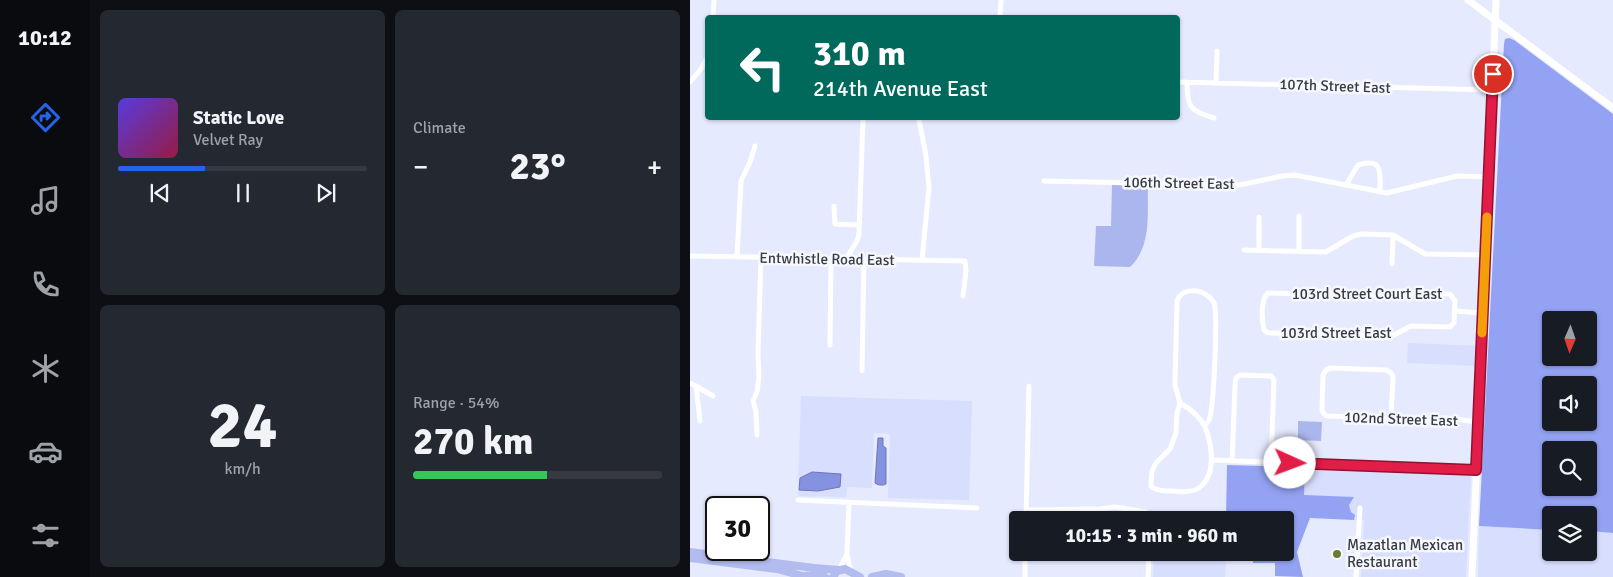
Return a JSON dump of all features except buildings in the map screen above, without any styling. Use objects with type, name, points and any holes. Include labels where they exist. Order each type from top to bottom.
[{"type":"main road","points":[[690,552],[814,568],[845,569],[853,575],[860,577]]},
{"type":"main road","points":[[690,558],[777,569],[802,576],[818,575],[825,577]]},
{"type":"main road","points":[[833,577],[839,570]]},
{"type":"main road","points":[[872,577],[886,574],[901,577]]},
{"type":"street","points":[[713,15],[714,0]]},
{"type":"street","points":[[1000,15],[1001,0]]},
{"type":"street","points":[[1468,0],[1613,108]]},
{"type":"street","points":[[1483,11],[1490,8],[1496,1]]},
{"type":"street","points":[[1472,577],[1496,1]]},
{"type":"street","points":[[1495,42],[1502,34],[1512,32]]},
{"type":"street","points":[[1216,83],[1217,51]]},
{"type":"street","points":[[690,82],[705,62]]},
{"type":"street","name":"107th Street East","points":[[1180,82],[1493,90]]},
{"type":"street","points":[[1187,82],[1189,106],[1196,112],[1214,118]]},
{"type":"street","points":[[848,259],[849,252],[858,242],[863,120]]},
{"type":"street","points":[[919,120],[926,156],[928,188],[922,260]]},
{"type":"street","points":[[737,257],[741,181],[755,146]]},
{"type":"street","points":[[1346,185],[1358,165],[1364,163],[1375,164],[1381,172],[1380,192]]},
{"type":"street","name":"106th Street East","points":[[1044,181],[1240,184],[1290,175],[1380,192],[1393,192],[1457,176],[1489,178]]},
{"type":"street","points":[[834,206],[836,224],[859,225]]},
{"type":"street","points":[[1299,251],[1300,216]]},
{"type":"street","points":[[1259,250],[1260,217]]},
{"type":"street","points":[[1244,250],[1326,252],[1357,234],[1393,235],[1425,254],[1485,255]]},
{"type":"street","points":[[1392,264],[1393,235]]},
{"type":"street","name":"Entwhistle Road East","points":[[690,256],[965,260],[966,271],[963,296]]},
{"type":"street","points":[[757,435],[756,412],[753,401],[757,392],[759,377],[761,258]]},
{"type":"street","points":[[830,345],[831,259]]},
{"type":"street","points":[[862,371],[864,260]]},
{"type":"street","points":[[1180,403],[1191,410],[1204,425],[1212,460],[1208,476],[1199,488],[1186,492],[1155,489],[1151,486],[1151,475],[1156,463],[1167,454],[1173,445],[1180,403],[1174,385],[1177,301],[1182,292],[1193,290],[1209,297],[1214,303],[1215,308],[1213,391],[1210,419],[1204,425]]},
{"type":"street","name":"103rd Street Court East","points":[[1264,330],[1263,299],[1268,293],[1385,296],[1402,293],[1450,294],[1455,301],[1456,311],[1482,313]]},
{"type":"street","name":"103rd Street East","points":[[1264,330],[1275,334],[1392,336],[1411,326],[1453,325],[1456,311]]},
{"type":"street","name":"102nd Street East","points":[[1391,419],[1393,376],[1391,373],[1386,370],[1330,368],[1326,370],[1323,376],[1322,410],[1327,416],[1391,419],[1421,420],[1446,418],[1478,422]]},
{"type":"street","points":[[1232,461],[1236,378],[1240,375],[1269,376],[1274,380],[1271,462]]},
{"type":"street","points":[[690,383],[713,396]]},
{"type":"street","points":[[696,386],[700,421]]},
{"type":"street","points":[[1029,386],[1026,510],[1064,511],[1115,507],[1140,511]]},
{"type":"street","points":[[1212,460],[1476,470]]},
{"type":"street","points":[[798,500],[977,508]]},
{"type":"street","points":[[849,502],[847,554],[853,575]]},
{"type":"street","points":[[1356,577],[1360,508]]},
{"type":"street","points":[[839,570],[847,554]]},
{"type":"street","points":[[1024,577],[1025,561]]},
{"type":"street","points":[[1148,561],[1148,577]]},
{"type":"shaded area","points":[[1505,39],[1514,40],[1613,114],[1613,533],[1597,532],[1597,506],[1542,506],[1542,530],[1479,526]]},
{"type":"shaded area","points":[[1112,185],[1148,186],[1148,218],[1145,240],[1137,259],[1130,267],[1094,266],[1096,226],[1111,226]]},
{"type":"shaded area","points":[[1408,343],[1479,346],[1478,366],[1407,363]]},
{"type":"shaded area","points":[[801,396],[972,401],[969,500],[888,498],[890,434],[879,433],[874,434],[872,488],[847,487],[846,497],[798,496]]},
{"type":"shaded area","points":[[1298,421],[1322,422],[1321,441],[1298,440]]},
{"type":"shaded area","points":[[878,438],[883,438],[883,446],[886,448],[886,484],[883,485],[875,483]]},
{"type":"shaded area","points":[[1227,465],[1305,467],[1304,495],[1354,497],[1349,505],[1351,512],[1355,515],[1354,520],[1310,518],[1297,552],[1303,577],[1275,576],[1275,563],[1253,563],[1253,561],[1294,561],[1294,511],[1226,511]]},
{"type":"shaded area","points":[[1305,467],[1471,474],[1466,577],[1361,577],[1364,520],[1354,520],[1354,515],[1349,505],[1303,495]]},
{"type":"shaded area","points":[[812,472],[841,474],[840,487],[818,491],[799,490],[800,478]]},
{"type":"shaded area","points":[[1479,526],[1542,530],[1542,561],[1597,561],[1597,532],[1613,533],[1613,577],[1478,577]]},
{"type":"shaded area","points":[[1154,561],[1226,561],[1225,577],[1153,577]]},
{"type":"slow traffic","points":[[1482,333],[1487,217]]},
{"type":"place","name":"Mazatlan Mexican Restaurant","points":[[1337,554]]},
{"type":"route","points":[[1290,463],[1476,470],[1493,74]]}]
